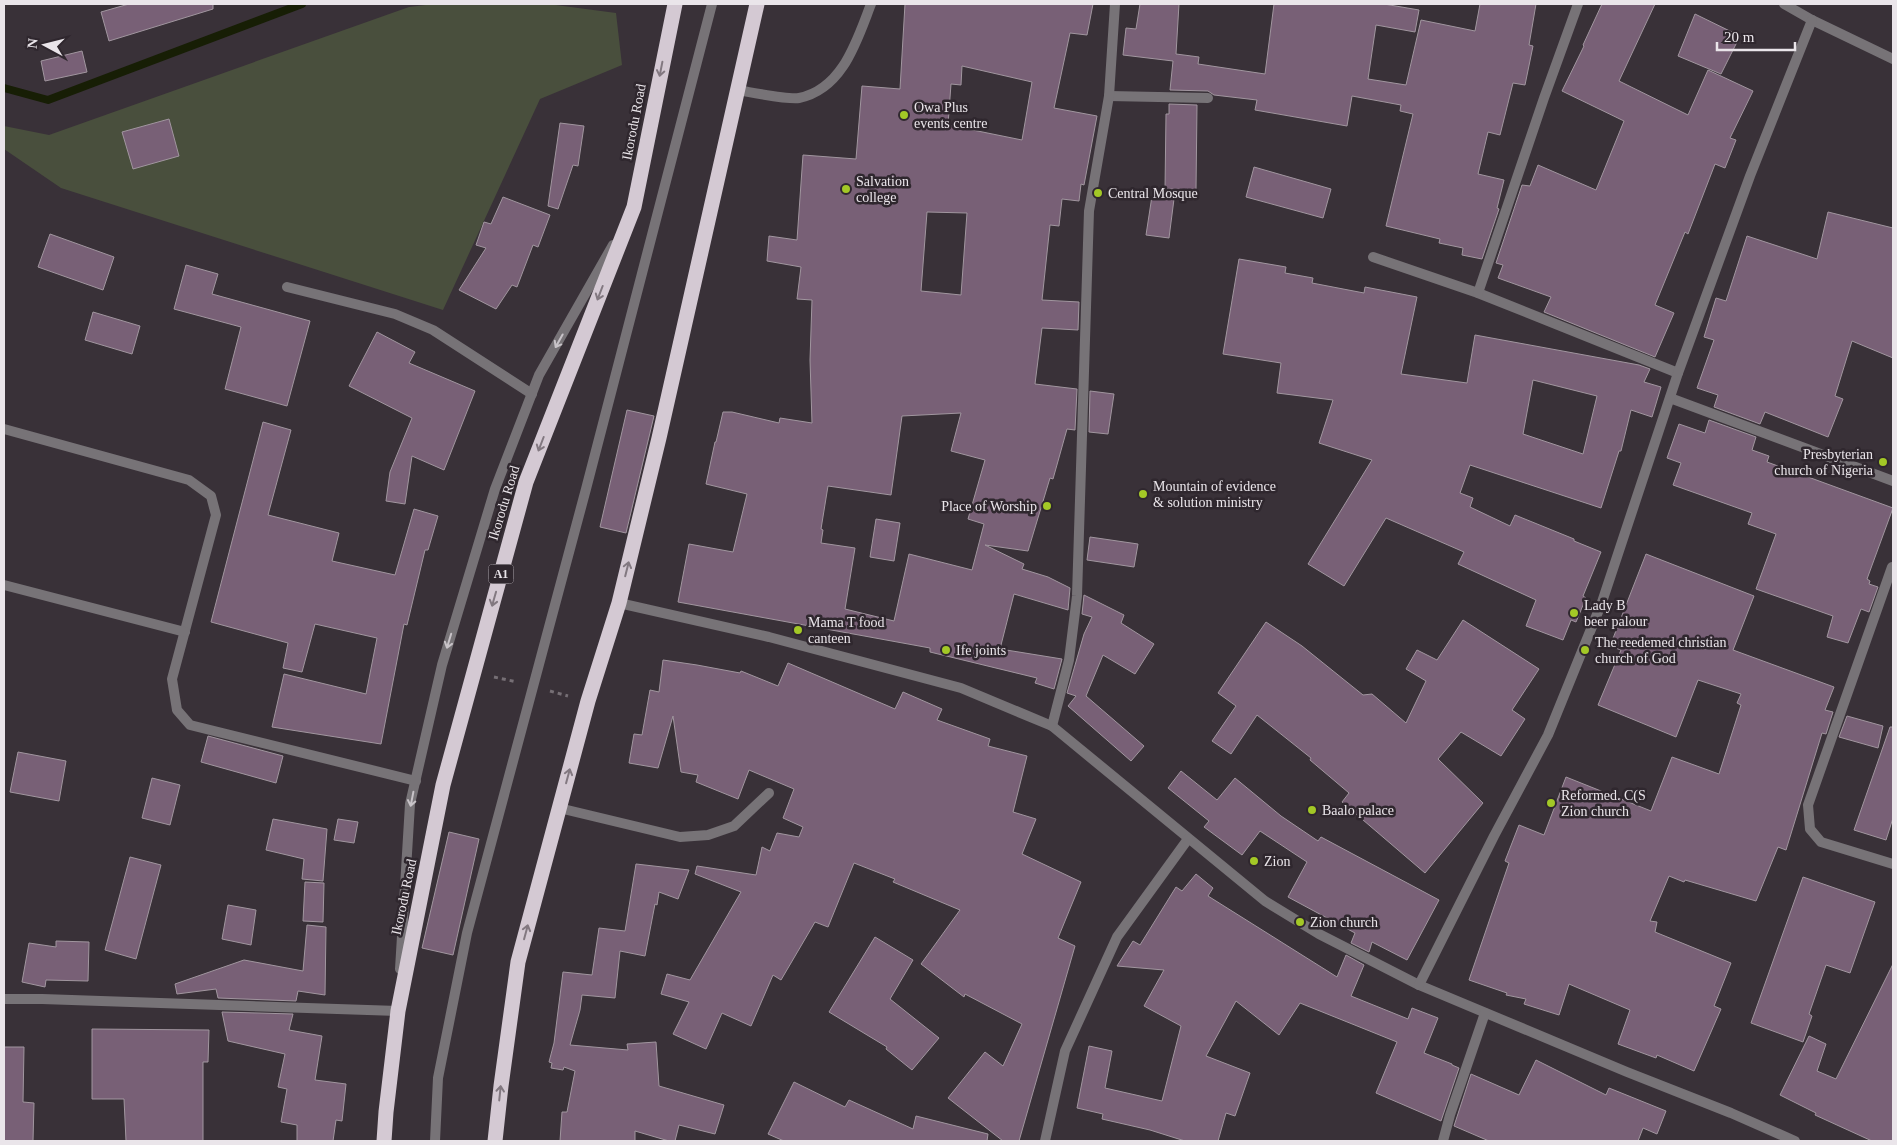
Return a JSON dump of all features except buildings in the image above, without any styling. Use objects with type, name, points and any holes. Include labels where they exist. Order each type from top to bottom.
[{"type":"highway","name":"Ikorodu Road","points":[[384,1141],[398,1011],[444,785],[526,482],[634,207],[675,4]]},
{"type":"highway","points":[[496,1141],[501,1086],[518,962],[588,701],[619,602],[659,438],[757,4]]},
{"type":"street","points":[[435,1141],[438,1078],[467,933],[586,489],[712,4]]},
{"type":"street","points":[[737,90],[797,98],[821,91],[838,74],[852,51],[871,4]]},
{"type":"street","points":[[1052,726],[1069,660],[1077,596],[1089,211],[1109,96],[1115,4]]},
{"type":"street","points":[[1478,293],[1578,4]]},
{"type":"street","points":[[1784,4],[1812,20],[1893,59]]},
{"type":"street","points":[[1420,985],[1494,836],[1548,735],[1602,602],[1678,372],[1750,176],[1812,20]]},
{"type":"street","points":[[1109,96],[1208,98]]},
{"type":"street","points":[[4,999],[398,1011],[410,804],[442,665],[495,489],[539,376],[634,207]]},
{"type":"street","points":[[1373,257],[1478,293],[1678,372]]},
{"type":"street","points":[[287,287],[395,314],[433,330],[532,394]]},
{"type":"street","points":[[1670,398],[1893,481]]},
{"type":"street","points":[[4,429],[189,480],[211,496],[216,515],[172,679],[177,710],[190,725],[416,781]]},
{"type":"street","points":[[1892,567],[1808,805],[1810,829],[1821,842],[1893,864]]},
{"type":"street","points":[[4,585],[185,632]]},
{"type":"street","points":[[619,602],[769,637],[962,688],[1052,726],[1265,901],[1319,934],[1420,985],[1795,1141]]},
{"type":"street","points":[[559,808],[680,837],[708,835],[734,826],[769,793]]},
{"type":"street","points":[[1045,1141],[1065,1051],[1117,937],[1188,839]]},
{"type":"street","points":[[1443,1141],[1450,1115],[1486,1013]]},
{"type":"green space","points":[[434,4],[548,4],[616,13],[622,65],[540,99],[443,310],[61,188],[4,149],[4,126],[49,135],[409,7]]},
{"type":"waterway","points":[[4,88],[48,100],[302,4]]},
{"type":"place","name":"Owa Plus events centre","points":[[904,115]]},
{"type":"place","name":"Salvation college","points":[[846,189]]},
{"type":"place","name":"Central Mosque","points":[[1098,193]]},
{"type":"place","name":"Presbyterian church of Nigeria","points":[[1883,462]]},
{"type":"place","name":"Mountain of evidence & solution ministry","points":[[1143,494]]},
{"type":"place","name":"Place of Worship","points":[[1047,506]]},
{"type":"place","name":"Lady B beer palour","points":[[1574,613]]},
{"type":"place","name":"Mama T food canteen","points":[[798,630]]},
{"type":"place","name":"Ife joints","points":[[946,650]]},
{"type":"place","name":"The reedemed christian church of God","points":[[1585,650]]},
{"type":"place","name":"Reformed. C(S Zion church","points":[[1551,803]]},
{"type":"place","name":"Baalo palace","points":[[1312,810]]},
{"type":"place","name":"Zion","points":[[1254,861]]},
{"type":"place","name":"Zion church","points":[[1300,922]]}]
